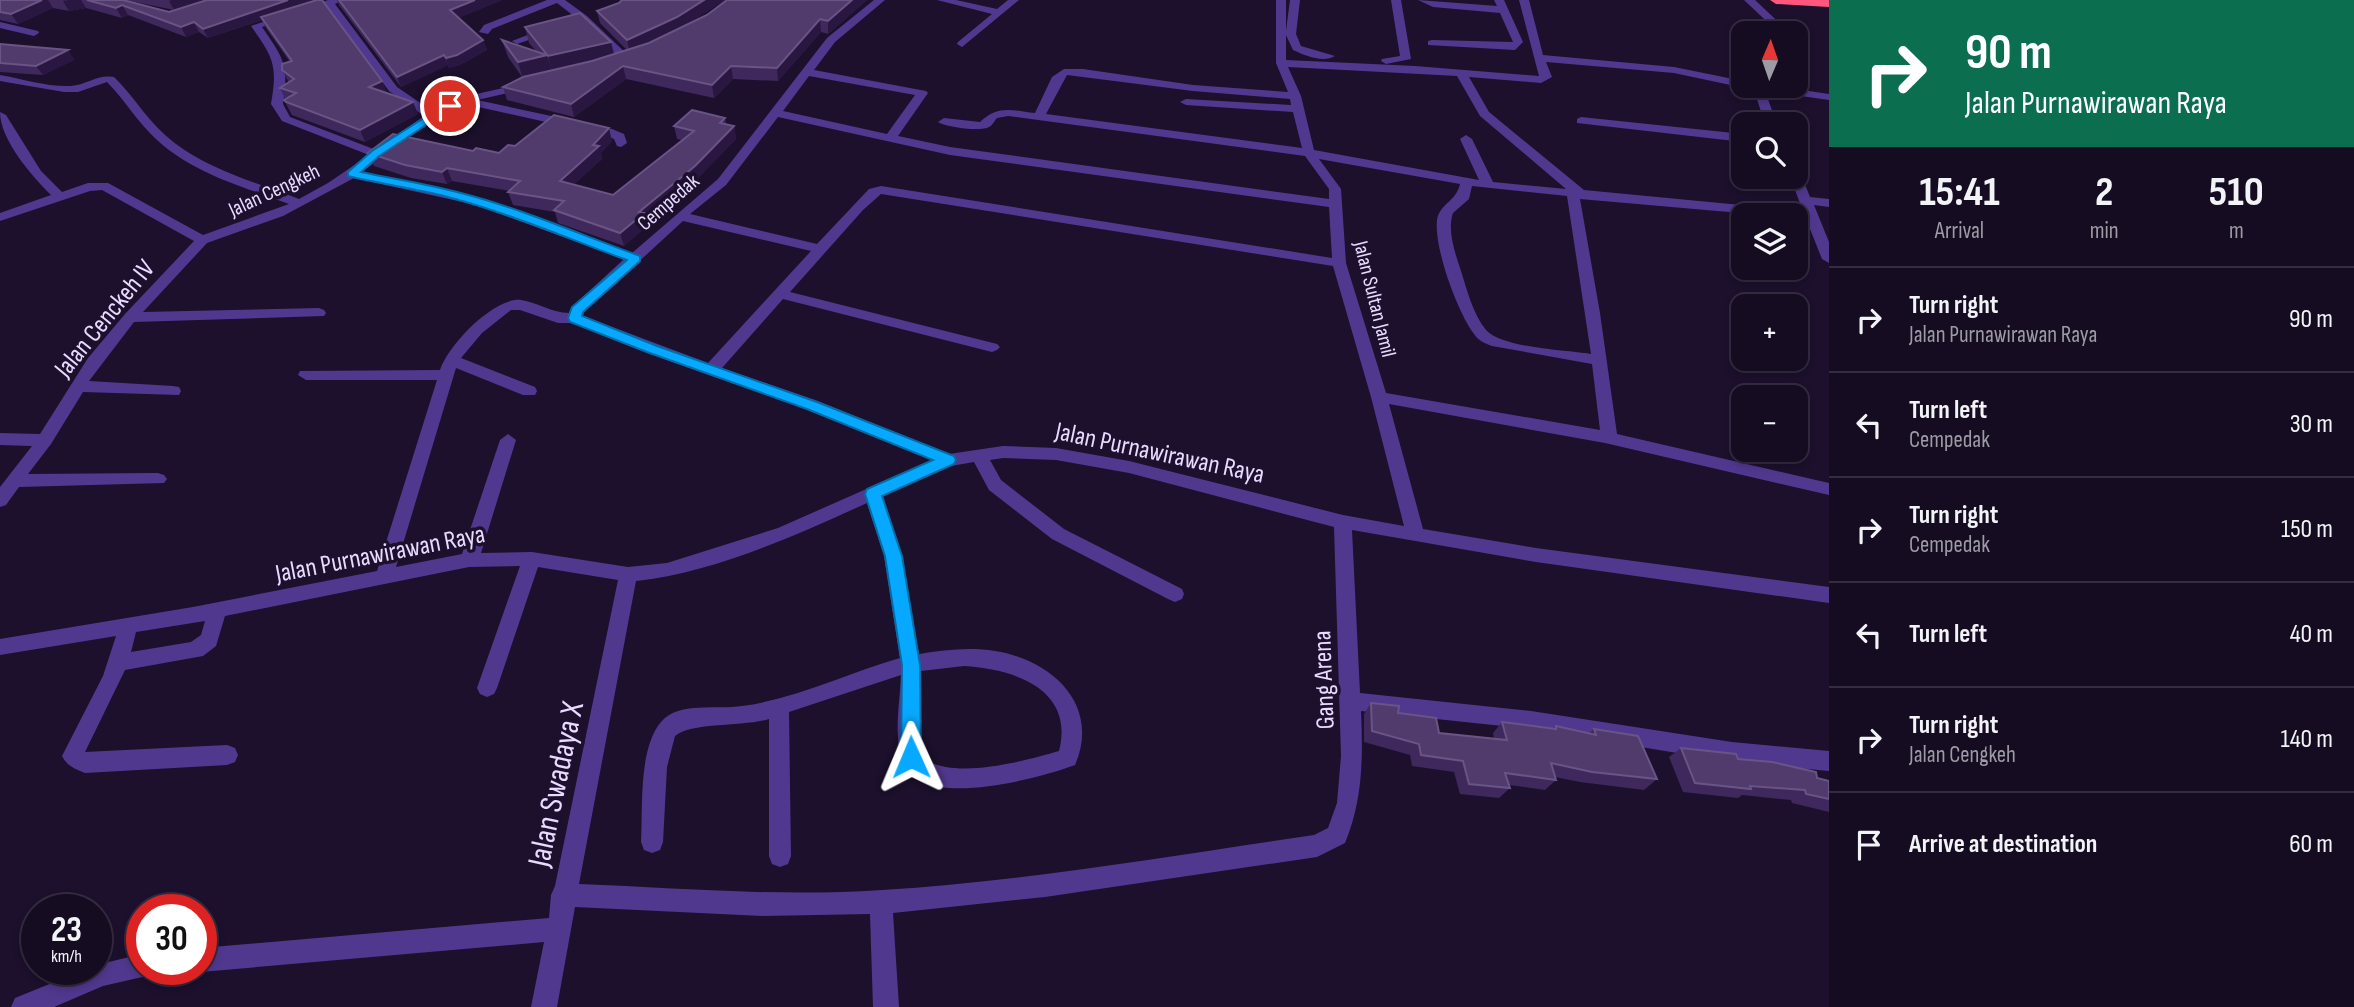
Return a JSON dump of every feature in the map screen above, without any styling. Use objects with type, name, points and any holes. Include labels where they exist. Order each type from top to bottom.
[{"type":"highway","points":[[1776,0],[1829,3]]},
{"type":"street","points":[[484,32],[488,27],[557,0],[583,19],[626,60]]},
{"type":"street","name":"Cempedak","points":[[575,318],[577,310],[636,259],[680,216],[722,182],[778,113],[831,40],[880,0]]},
{"type":"street","points":[[942,0],[997,12]]},
{"type":"street","points":[[962,44],[1014,0]]},
{"type":"street","name":"Jalan Sultan Jamil","points":[[1281,0],[1281,63],[1296,102],[1308,153],[1334,185],[1339,262],[1415,533]]},
{"type":"street","points":[[1295,0],[1291,34],[1297,48],[1311,54],[1392,61],[1406,59],[1396,0]]},
{"type":"street","points":[[1423,0],[1433,4],[1502,5],[1518,42],[1515,47],[1432,43]]},
{"type":"street","points":[[1281,63],[1541,80],[1546,77],[1538,58],[1524,0]]},
{"type":"street","points":[[1749,0],[1772,21]]},
{"type":"street","points":[[376,154],[286,119],[278,104],[281,81],[278,58],[258,30],[258,24],[333,1],[393,89],[432,116]]},
{"type":"street","points":[[517,41],[583,19]]},
{"type":"street","points":[[0,25],[34,33]]},
{"type":"street","points":[[1538,58],[1654,68],[1731,82]]},
{"type":"street","points":[[807,72],[922,93],[891,137]]},
{"type":"street","points":[[1039,116],[1058,76],[1064,72],[1083,72],[1296,102]]},
{"type":"street","points":[[1461,73],[1484,114],[1578,195],[1609,437]]},
{"type":"street","points":[[0,78],[77,89],[96,79],[110,79],[126,94],[157,135],[187,158],[300,204]]},
{"type":"street","name":"Jalan Cengkeh","points":[[202,240],[269,219],[300,204],[352,174],[376,154],[432,116],[464,101],[544,81]]},
{"type":"street","points":[[1808,94],[1829,97]]},
{"type":"street","points":[[464,101],[608,132],[620,137],[621,143]]},
{"type":"street","points":[[1186,102],[1296,102]]},
{"type":"street","points":[[944,122],[980,126],[1000,112],[1039,116],[1308,153],[1489,185],[1812,216]]},
{"type":"street","points":[[778,113],[950,151],[1336,204]]},
{"type":"street","points":[[0,115],[36,173],[59,196]]},
{"type":"street","points":[[1581,121],[1731,137]]},
{"type":"street","points":[[1466,139],[1489,185]]},
{"type":"street","points":[[352,174],[471,200],[539,221],[573,237],[636,259]]},
{"type":"street","points":[[1467,182],[1464,196],[1447,210],[1443,220],[1447,243],[1474,327],[1489,340],[1598,360]]},
{"type":"street","points":[[0,217],[94,185],[104,186],[202,240]]},
{"type":"street","points":[[1801,189],[1829,259]]},
{"type":"street","points":[[711,370],[870,195],[878,191],[889,190],[1189,241],[1339,262]]},
{"type":"street","points":[[1806,200],[1829,203]]},
{"type":"street","points":[[680,216],[820,249]]},
{"type":"street","name":"Jalan Cenckeh IV","points":[[5,492],[45,440],[93,362],[130,317],[202,240]]},
{"type":"street","points":[[779,293],[992,347]]},
{"type":"street","points":[[384,577],[448,368],[477,330],[508,305],[521,305],[558,318],[575,318],[812,405],[948,460]]},
{"type":"street","points":[[130,317],[319,313]]},
{"type":"street","points":[[306,375],[448,368],[528,391]]},
{"type":"street","points":[[78,386],[173,391]]},
{"type":"street","points":[[1379,397],[1503,416],[1609,437],[1829,489]]},
{"type":"street","points":[[0,439],[45,440]]},
{"type":"street","points":[[469,560],[508,440]]},
{"type":"street","points":[[978,454],[995,485],[1058,534],[1175,594]]},
{"type":"street","name":"Jalan Purnawirawan Raya","points":[[0,647],[217,611],[469,560],[533,559],[628,573],[667,570],[752,545],[948,460],[978,454],[1056,454],[1129,467],[1343,522],[1536,555],[1829,595]]},
{"type":"street","points":[[5,492],[158,479]]},
{"type":"street","points":[[652,842],[659,748],[669,728],[687,718],[736,716],[779,706],[850,680],[911,665],[950,660],[995,660],[1035,676],[1062,695],[1073,717],[1073,742],[1067,758],[1036,768],[984,776],[947,777],[928,774],[916,767],[910,744],[911,665],[893,556],[873,494]]},
{"type":"street","name":"Gang Arena","points":[[881,902],[1048,884],[1317,846],[1337,835],[1348,803],[1352,756],[1343,522]]},
{"type":"street","points":[[487,688],[533,559]]},
{"type":"street","name":"Jalan Swadaya X","points":[[544,1007],[563,895],[608,693],[628,573]]},
{"type":"street","points":[[118,663],[196,650],[209,640],[217,611]]},
{"type":"street","points":[[128,626],[118,663],[73,756],[85,763],[227,755]]},
{"type":"street","points":[[1350,701],[1531,720],[1732,752],[1829,761]]},
{"type":"street","points":[[779,706],[780,856]]},
{"type":"street","points":[[563,895],[791,903],[881,902],[886,1007]]},
{"type":"street","points":[[217,959],[558,929]]},
{"type":"street","points":[[24,1007],[103,974],[126,969]]},
{"type":"building","points":[[0,0],[42,0],[11,14],[0,12]]},
{"type":"building","points":[[87,0],[123,0],[169,12],[207,0],[288,0],[203,29],[194,22],[181,27],[122,5],[116,8]]},
{"type":"building","points":[[322,0],[382,81],[369,87],[413,102],[360,130],[284,100],[296,93],[280,88],[294,79],[282,70],[282,64],[292,61],[261,17]]},
{"type":"building","points":[[339,0],[475,0],[450,10],[483,40],[457,55],[446,58],[444,55],[397,77]]},
{"type":"building","points":[[622,0],[704,0],[677,17],[627,40],[597,11]]},
{"type":"building","points":[[727,0],[852,0],[828,21],[820,19],[777,68],[731,66],[712,85],[623,66],[571,104],[503,87],[523,77],[592,61],[649,43],[707,15]]},
{"type":"building","points":[[580,13],[611,42],[548,56],[525,27]]},
{"type":"building","points":[[502,40],[547,55],[518,62]]},
{"type":"building","points":[[0,44],[68,50],[36,66],[0,63]]},
{"type":"building","points":[[692,110],[725,118],[720,123],[734,126],[695,166],[639,212],[644,213],[620,233],[554,210],[564,201],[508,192],[520,181],[447,168],[442,172],[405,165],[368,153],[393,134],[473,151],[476,148],[499,153],[508,145],[515,146],[554,115],[609,128],[593,145],[599,146],[560,181],[613,195],[694,131],[674,126]]},
{"type":"building","points":[[1371,703],[1399,706],[1398,713],[1436,718],[1439,733],[1507,740],[1502,722],[1556,729],[1556,726],[1596,735],[1594,729],[1638,736],[1657,779],[1592,772],[1551,763],[1556,780],[1505,773],[1510,788],[1469,784],[1463,761],[1421,755],[1419,744],[1372,731]]},
{"type":"building","points":[[1681,748],[1736,754],[1738,759],[1772,762],[1816,772],[1817,778],[1829,781],[1829,799],[1806,794],[1805,790],[1750,786],[1751,789],[1695,783]]},
{"type":"route","points":[[450,106],[376,154],[352,174],[459,196],[539,221],[573,237],[636,259],[577,310],[575,318],[652,349],[812,405],[948,460],[873,494],[893,556],[911,665],[911,757]]}]
